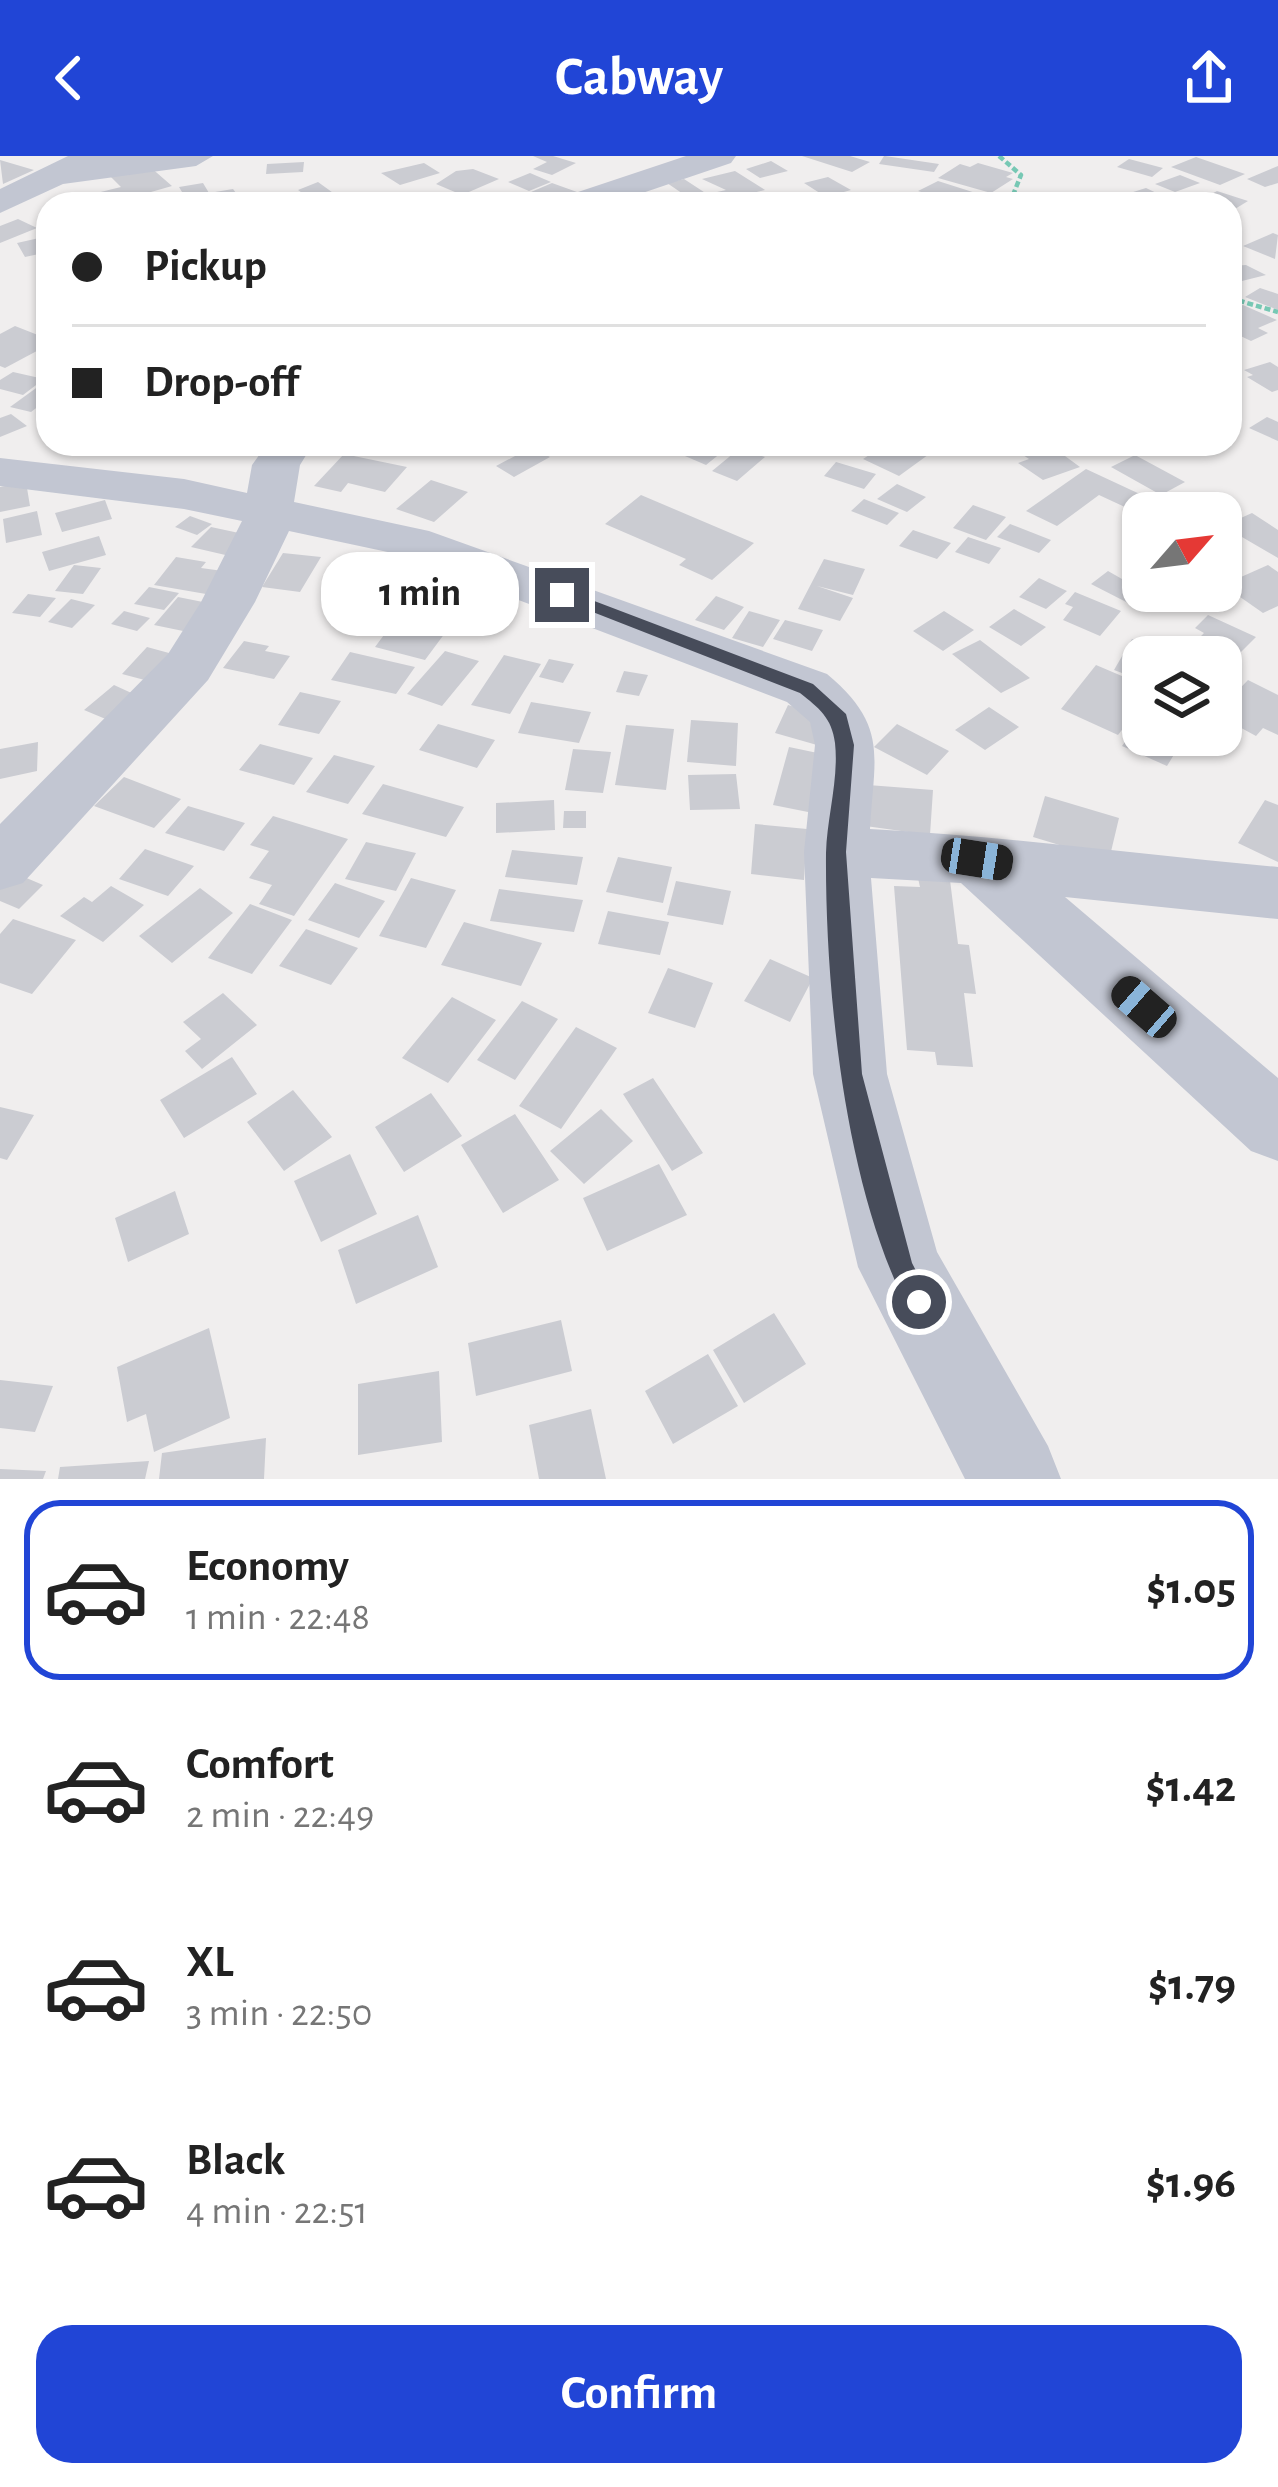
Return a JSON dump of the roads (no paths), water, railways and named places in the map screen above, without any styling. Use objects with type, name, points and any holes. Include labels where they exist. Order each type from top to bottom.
[{"type":"street","points":[[0,202],[94,156]]},
{"type":"street","points":[[63,174],[196,156]]},
{"type":"street","points":[[611,192],[719,156]]},
{"type":"street","points":[[0,865],[188,667],[265,529],[265,508],[282,456]]},
{"type":"street","points":[[0,472],[184,494],[411,542],[807,688],[837,714],[845,745],[836,852],[850,1074],[900,1267],[1015,1479]]},
{"type":"street","points":[[836,852],[977,859],[1102,877],[1278,893]]},
{"type":"street","points":[[977,859],[1278,1126]]}]
